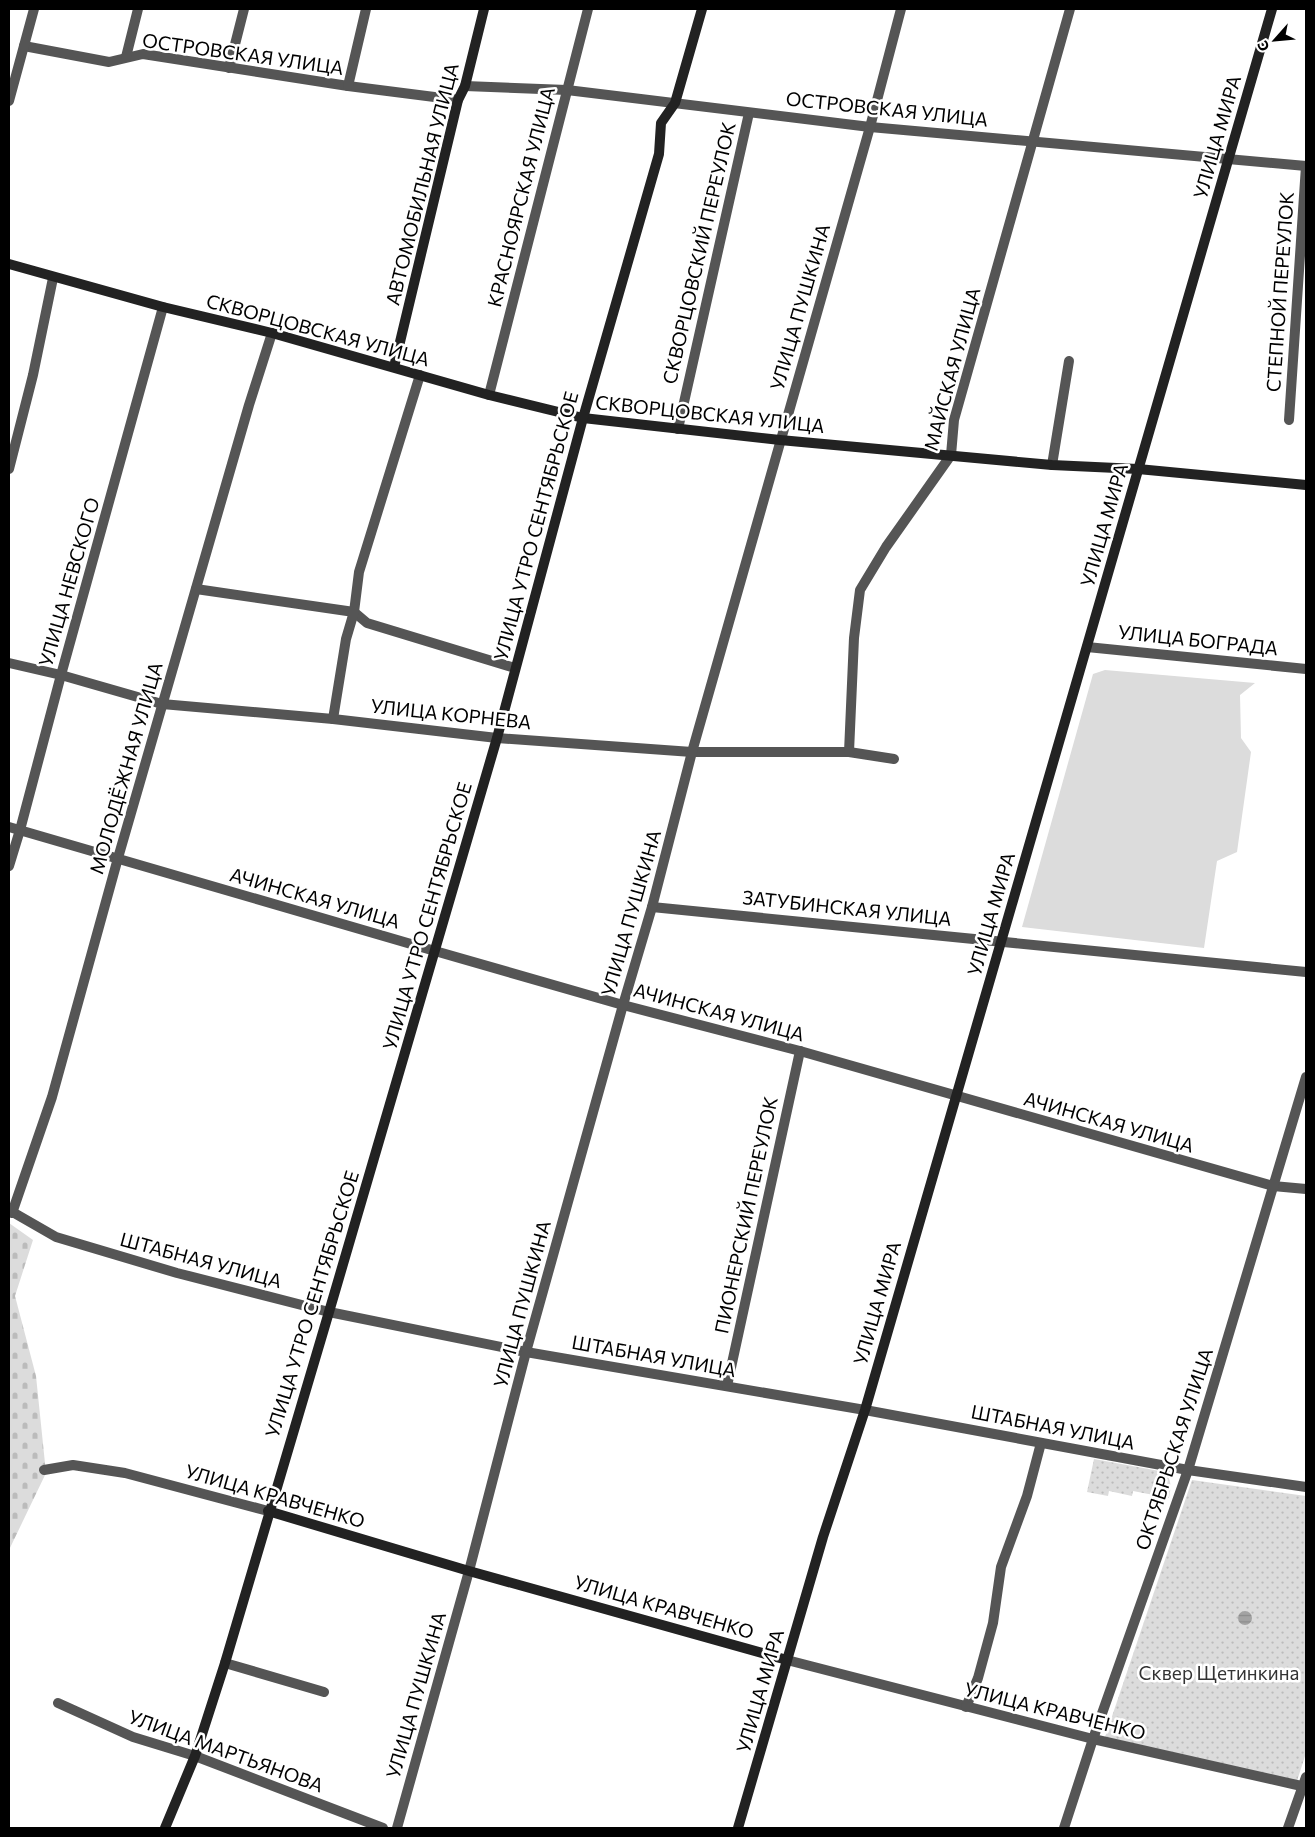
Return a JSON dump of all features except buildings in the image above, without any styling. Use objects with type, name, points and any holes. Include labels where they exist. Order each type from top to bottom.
[{"type":"street","points":[[9,101],[34,9]]},
{"type":"street","points":[[126,57],[138,9]]},
{"type":"street","points":[[229,68],[244,9]]},
{"type":"street","points":[[348,86],[366,9]]},
{"type":"street","name":"АВТОМОБИЛЬНАЯ УЛИЦА","points":[[394,367],[458,100],[465,86],[484,9]]},
{"type":"street","name":"КРАСНОЯРСКАЯ УЛИЦА","points":[[489,395],[588,9]]},
{"type":"street","name":"УЛИЦА УТРО СЕНТЯБРЬСКОЕ","points":[[165,1828],[195,1756],[225,1662],[268,1511],[329,1312],[497,738],[583,418],[659,154],[661,123],[675,103],[702,9]]},
{"type":"street","name":"УЛИЦА ПУШКИНА","points":[[396,1828],[469,1571],[526,1352],[652,907],[692,752],[870,127],[901,9]]},
{"type":"street","name":"МАЙСКАЯ УЛИЦА","points":[[849,752],[854,638],[860,590],[886,547],[950,455],[954,420],[1070,9]]},
{"type":"street","name":"УЛИЦА МИРА","points":[[738,1828],[823,1538],[865,1410],[1272,9]]},
{"type":"street","name":"ОСТРОВСКАЯ УЛИЦА","points":[[24,46],[109,62],[143,54],[348,86],[458,100]]},
{"type":"street","name":"ОСТРОВСКАЯ УЛИЦА","points":[[465,86],[567,90],[870,127],[1033,140],[1306,166]]},
{"type":"street","name":"СКВОРЦОВСКИЙ ПЕРЕУЛОК","points":[[678,429],[749,113]]},
{"type":"street","name":"СТЕПНОЙ ПЕРЕУЛОК","points":[[1289,420],[1306,166]]},
{"type":"street","name":"СКВОРЦОВСКАЯ УЛИЦА","points":[[9,264],[53,278],[163,307],[272,333],[489,395],[583,418],[780,440],[1052,465],[1138,469],[1306,485]]},
{"type":"street","points":[[9,469],[33,375],[53,278]]},
{"type":"street","name":"УЛИЦА НЕВСКОГО","points":[[9,866],[163,307]]},
{"type":"street","name":"МОЛОДЁЖНАЯ УЛИЦА","points":[[11,1212],[52,1097],[162,704],[249,405],[272,333]]},
{"type":"street","points":[[1052,465],[1069,361]]},
{"type":"street","points":[[333,720],[346,639],[354,612],[359,572],[420,375]]},
{"type":"street","points":[[196,589],[354,612],[367,623],[515,668]]},
{"type":"street","name":"УЛИЦА БОГРАДА","points":[[1087,647],[1306,669]]},
{"type":"street","name":"УЛИЦА КОРНЕВА","points":[[9,663],[61,675],[162,704],[497,738],[692,752],[849,752],[894,760]]},
{"type":"street","name":"АЧИНСКАЯ УЛИЦА","points":[[9,827],[623,1005],[800,1051],[955,1097],[1273,1186],[1306,1189]]},
{"type":"street","name":"ЗАТУБИНСКАЯ УЛИЦА","points":[[652,907],[1306,972]]},
{"type":"street","name":"ПИОНЕРСКИЙ ПЕРЕУЛОК","points":[[727,1386],[800,1051]]},
{"type":"street","name":"ОКТЯБРЬСКАЯ УЛИЦА","points":[[1064,1828],[1093,1739],[1188,1470],[1306,1077]]},
{"type":"street","name":"ШТАБНАЯ УЛИЦА","points":[[11,1212],[56,1237],[177,1273],[329,1312],[526,1352],[865,1410],[1188,1470],[1306,1487]]},
{"type":"street","points":[[966,1707],[978,1678],[993,1623],[1001,1567],[1027,1496],[1041,1443]]},
{"type":"street","name":"УЛИЦА КРАВЧЕНКО","points":[[44,1470],[73,1465],[125,1473],[268,1511],[469,1571],[787,1660],[1093,1739],[1305,1784]]},
{"type":"street","points":[[225,1662],[324,1692]]},
{"type":"street","name":"УЛИЦА МАРТЬЯНОВА","points":[[58,1703],[133,1737],[195,1756],[383,1828]]},
{"type":"street","points":[[1288,1828],[1305,1784]]},
{"type":"green space","points":[[1105,670],[1255,683],[1240,695],[1241,738],[1251,752],[1237,852],[1217,861],[1204,948],[1022,927],[1093,674]]},
{"type":"green space","points":[[9,1223],[33,1240],[15,1296],[36,1376],[46,1473],[9,1550]]},
{"type":"green space","points":[[1094,1459],[1165,1472],[1170,1484],[1169,1498],[1133,1491],[1132,1496],[1109,1491],[1108,1496],[1087,1492]]},
{"type":"green space","name":"Сквер Щетинкина","points":[[1192,1480],[1306,1496],[1306,1753],[1297,1781],[1105,1737]]},
{"type":"shaded area","points":[[1245,1611],[1250,1613],[1252,1618],[1250,1623],[1245,1625],[1240,1623],[1238,1618],[1240,1613]]}]
